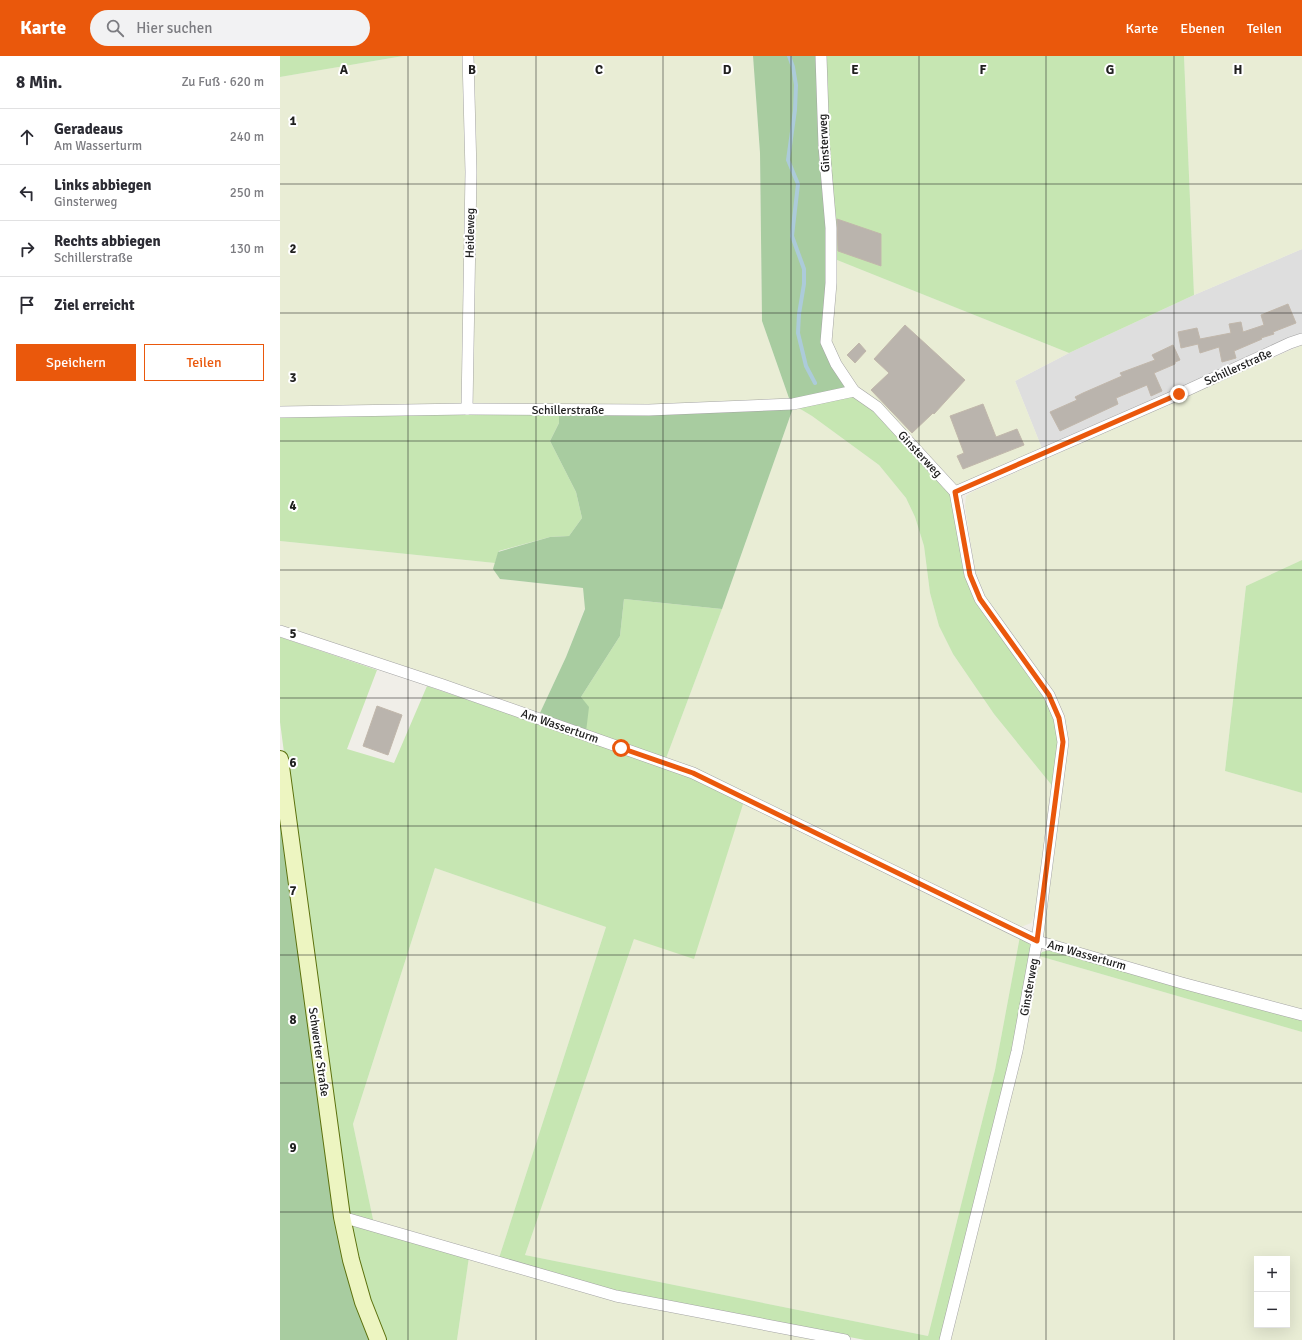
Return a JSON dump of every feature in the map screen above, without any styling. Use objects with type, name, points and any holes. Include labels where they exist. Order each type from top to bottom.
[{"type":"main road","name":"Schwerter Straße","points":[[280,759],[342,1217],[350,1260],[363,1302],[378,1340]]},
{"type":"street","name":"Heideweg","points":[[467,409],[471,172],[468,56]]},
{"type":"street","name":"Ginsterweg","points":[[821,56],[824,146],[831,228],[830,283],[826,342],[836,364],[854,391],[877,407],[955,492],[970,575],[980,599],[1049,695],[1059,718],[1063,742],[1037,941],[1017,1051],[945,1340]]},
{"type":"street","name":"Schillerstraße","points":[[955,492],[1302,339]]},
{"type":"street","name":"Schillerstraße","points":[[280,412],[467,409],[650,410],[793,404],[854,391]]},
{"type":"street","name":"Am Wasserturm","points":[[280,631],[443,685],[693,773],[1037,941],[1182,983],[1302,1015]]},
{"type":"street","points":[[342,1217],[616,1296],[845,1340]]},
{"type":"shaded area","points":[[1302,249],[1302,336],[1043,451],[1015,381],[1069,353],[1194,295]]},
{"type":"green space","points":[[280,56],[403,56],[280,77]]},
{"type":"green space","points":[[403,56],[466,56],[464,406],[280,409],[280,77]]},
{"type":"green space","points":[[470,56],[753,56],[760,153],[762,321],[790,401],[648,407],[471,406]]},
{"type":"green space","points":[[753,56],[818,56],[829,227],[824,342],[849,389],[790,401],[762,321],[760,153]]},
{"type":"green space","points":[[823,56],[1184,56],[1194,295],[1069,353],[832,258]]},
{"type":"green space","points":[[1184,56],[1302,56],[1302,249],[1194,295]]},
{"type":"green space","points":[[832,258],[1069,353],[1015,381],[1043,451],[956,489],[857,391],[828,342]]},
{"type":"green space","points":[[1302,345],[1302,560],[1246,586],[1225,771],[1302,793],[1302,1011],[1054,942],[1044,936],[1042,927],[1066,739],[984,598],[975,573],[965,506],[966,496],[972,492]]},
{"type":"green space","points":[[855,394],[876,409],[952,495],[968,576],[1053,710],[1059,744],[1054,788],[994,714],[953,654],[939,626],[930,593],[924,546],[915,517],[906,498],[879,465],[812,416],[797,407]]},
{"type":"green space","points":[[797,407],[812,416],[879,465],[906,498],[915,517],[924,546],[930,593],[939,626],[953,654],[994,714],[1054,788],[1036,911],[1031,923],[1021,927],[1013,926],[665,761],[722,609],[793,408]]},
{"type":"green space","points":[[793,408],[722,609],[624,599],[620,636],[581,697],[589,707],[586,732],[539,715],[566,657],[585,609],[583,588],[500,579],[493,569],[498,552],[550,537],[569,536],[582,518],[576,492],[550,441],[559,423],[559,411]]},
{"type":"green space","points":[[559,411],[559,423],[550,441],[576,492],[582,518],[569,536],[550,537],[499,551],[495,563],[280,541],[280,416]]},
{"type":"green space","points":[[280,541],[495,563],[494,569],[500,579],[583,588],[585,608],[566,657],[539,715],[280,629]]},
{"type":"green space","points":[[1302,560],[1302,793],[1225,771],[1246,586]]},
{"type":"green space","points":[[624,599],[722,609],[665,761],[586,732],[581,697],[620,636]]},
{"type":"green space","points":[[280,637],[377,670],[347,749],[394,763],[427,686],[692,776],[744,801],[694,959],[634,939],[525,1255],[928,1336],[995,1070],[1020,936],[1031,945],[1015,1048],[942,1340],[865,1340],[616,1292],[498,1261],[606,927],[435,868],[353,1124],[374,1224],[345,1216],[280,722]]},
{"type":"green space","points":[[744,801],[1020,936],[995,1070],[928,1336],[525,1255],[634,939]]},
{"type":"green space","points":[[280,804],[338,1218],[373,1340],[280,1340]]},
{"type":"green space","points":[[435,868],[606,927],[498,1261],[374,1224],[353,1124]]},
{"type":"green space","points":[[1050,950],[1302,1019],[1302,1032],[1039,956],[1042,952]]},
{"type":"green space","points":[[1039,956],[1302,1032],[1302,1340],[949,1340]]},
{"type":"green space","points":[[347,1220],[469,1257],[457,1340],[383,1340],[367,1302]]},
{"type":"green space","points":[[469,1257],[824,1340],[457,1340]]},
{"type":"building","points":[[837,219],[881,234],[881,266],[838,251]]},
{"type":"building","points":[[1288,304],[1296,323],[1273,332],[1274,334],[1261,338],[1262,339],[1234,351],[1236,358],[1222,362],[1219,347],[1200,353],[1198,344],[1181,348],[1178,332],[1197,328],[1200,339],[1231,333],[1229,324],[1241,322],[1243,332],[1264,325],[1261,315]]},
{"type":"building","points":[[905,325],[965,380],[934,414],[933,413],[912,433],[871,390],[889,373],[874,359]]},
{"type":"building","points":[[859,343],[866,351],[855,363],[847,355]]},
{"type":"building","points":[[1173,345],[1180,360],[1175,362],[1175,364],[1154,373],[1162,391],[1151,396],[1147,385],[1116,398],[1118,404],[1060,431],[1050,412],[1077,400],[1075,397],[1083,393],[1122,376],[1120,373],[1155,360],[1152,355]]},
{"type":"building","points":[[983,404],[996,437],[1017,429],[1024,445],[963,469],[957,456],[964,453],[950,416]]},
{"type":"building","points":[[377,706],[402,715],[388,755],[363,746]]},
{"type":"waterway","points":[[789,56],[793,67],[796,85],[795,110],[788,160],[798,184],[792,236],[804,269],[804,284],[799,314],[798,333],[806,366],[815,383]]},
{"type":"route","points":[[621,748],[693,773],[1037,941],[1063,742],[1059,718],[1049,695],[980,599],[970,575],[955,492],[1179,394]]}]
